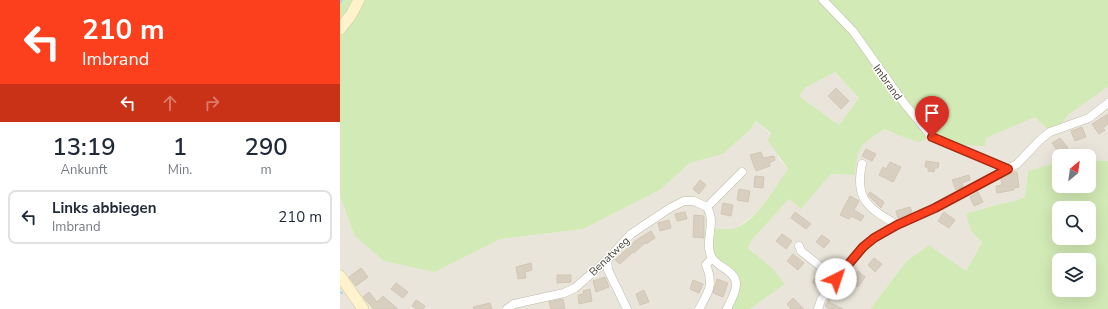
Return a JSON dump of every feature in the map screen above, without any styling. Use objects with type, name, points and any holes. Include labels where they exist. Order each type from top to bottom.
[{"type":"street","points":[[340,29],[351,16],[359,0]]},
{"type":"street","name":"Imbrand","points":[[823,0],[853,31],[904,103],[932,137],[1008,169]]},
{"type":"street","points":[[818,309],[821,300],[836,279],[863,247],[874,238],[897,225],[935,208],[1017,164],[1042,138],[1050,132],[1089,118],[1108,103]]},
{"type":"street","points":[[862,164],[858,179],[863,198],[878,214],[897,225]]},
{"type":"street","points":[[727,309],[736,290],[736,282],[734,276],[712,258],[709,246],[712,219],[707,207],[742,172]]},
{"type":"street","name":"Benatweg","points":[[507,309],[514,304],[564,293],[574,288],[607,260],[631,234],[670,208],[684,201],[694,201],[707,207]]},
{"type":"street","points":[[799,246],[801,251],[836,279]]},
{"type":"street","points":[[699,309],[708,295],[711,282],[706,265],[712,258]]},
{"type":"street","points":[[607,260],[608,270],[627,309]]},
{"type":"street","points":[[340,276],[363,309]]},
{"type":"shaded area","points":[[835,72],[859,98],[839,125],[799,96],[805,88]]},
{"type":"shaded area","points":[[1108,87],[1108,161],[1096,160],[1096,149],[1052,149],[1052,164],[1028,172],[1025,197],[967,214],[971,231],[982,241],[966,271],[906,262],[870,309],[750,309],[785,284],[748,247],[752,240],[789,199],[801,209],[831,174],[855,175],[856,155],[863,143],[885,129],[898,135],[932,137],[985,146],[986,138],[1035,116],[1050,132],[1059,128],[1068,115]]},
{"type":"shaded area","points":[[756,121],[771,134],[779,159],[788,169],[772,195],[756,213],[736,229],[736,282],[727,309],[340,309],[340,196],[354,235],[435,272],[501,239],[583,229],[660,190],[690,163],[723,154],[750,130]]},
{"type":"green space","points":[[340,0],[1108,0],[1108,87],[1068,115],[1059,128],[1050,132],[1035,117],[986,138],[985,146],[960,145],[932,137],[919,142],[885,129],[861,147],[857,157],[855,175],[831,174],[801,209],[789,199],[752,240],[748,248],[772,268],[785,284],[750,309],[727,309],[736,282],[712,258],[711,228],[733,229],[752,217],[765,202],[788,169],[768,141],[771,133],[756,121],[750,130],[723,154],[690,163],[660,190],[583,229],[501,239],[435,272],[384,261],[354,235],[340,196]],"holes":[[[835,72],[859,98],[839,125],[799,96],[805,88]]]},
{"type":"green space","points":[[1096,160],[1108,161],[1108,309],[870,309],[906,262],[929,245],[966,271],[982,242],[971,231],[966,214],[1025,197],[1028,171],[1052,164],[1052,193],[1096,193]]},
{"type":"building","points":[[836,88],[849,101],[841,109],[828,96]]},
{"type":"building","points":[[1108,114],[1108,124],[1103,128],[1105,130],[1099,134],[1092,124]]},
{"type":"building","points":[[1082,127],[1086,137],[1075,141],[1071,131]]},
{"type":"building","points":[[1060,138],[1068,148],[1056,149],[1052,143]]},
{"type":"building","points":[[866,149],[876,154],[872,161],[862,156]]},
{"type":"building","points":[[761,152],[763,158],[774,156],[775,160],[769,163],[770,166],[756,171],[750,155]]},
{"type":"building","points":[[926,161],[939,163],[938,168],[935,168],[934,172],[928,171],[928,167],[925,167]]},
{"type":"building","points":[[890,162],[901,167],[893,182],[879,175],[883,167],[886,169]]},
{"type":"building","points":[[1014,172],[1017,172],[1019,187],[1014,188],[1014,190],[997,193],[996,186],[1002,185],[1001,179]]},
{"type":"building","points":[[969,175],[970,180],[962,183],[963,187],[956,190],[952,180]]},
{"type":"building","points":[[755,176],[764,177],[763,188],[754,187]]},
{"type":"building","points":[[700,180],[706,185],[699,194],[693,189]]},
{"type":"building","points":[[739,189],[750,191],[748,202],[737,200]]},
{"type":"building","points":[[870,192],[884,202],[881,208],[868,194]]},
{"type":"building","points":[[978,192],[983,202],[974,206],[970,197]]},
{"type":"building","points":[[850,196],[859,201],[854,210],[864,216],[861,221],[851,216],[849,219],[840,215]]},
{"type":"building","points":[[723,203],[733,205],[731,216],[721,214]]},
{"type":"building","points":[[910,207],[912,212],[898,218],[896,211]]},
{"type":"building","points":[[685,212],[687,219],[677,221],[675,214]]},
{"type":"building","points":[[795,212],[811,224],[806,229],[791,218]]},
{"type":"building","points":[[944,212],[955,220],[949,228],[938,221]]},
{"type":"building","points":[[694,215],[704,216],[704,238],[693,237]]},
{"type":"building","points":[[669,220],[671,228],[660,231],[658,223]]},
{"type":"building","points":[[651,231],[655,238],[646,244],[646,242],[620,264],[615,260],[635,241]]},
{"type":"building","points":[[782,234],[792,241],[786,249],[776,241]]},
{"type":"building","points":[[822,235],[830,241],[824,248],[816,242]]},
{"type":"building","points":[[793,254],[804,263],[798,270],[787,261]]},
{"type":"building","points":[[874,258],[882,264],[875,272],[868,265]]},
{"type":"building","points":[[531,263],[532,270],[525,272],[526,278],[518,279],[516,267]]},
{"type":"building","points":[[361,268],[368,277],[356,286],[349,277]]},
{"type":"building","points":[[858,271],[865,277],[858,287],[850,282]]},
{"type":"building","points":[[818,274],[825,280],[819,288],[812,282]]},
{"type":"building","points":[[557,275],[571,275],[571,282],[557,283]]},
{"type":"building","points":[[605,277],[609,287],[596,292],[593,281]]},
{"type":"building","points":[[717,279],[728,283],[723,297],[713,293]]},
{"type":"building","points":[[693,280],[703,284],[699,293],[690,289]]},
{"type":"building","points":[[396,283],[408,292],[403,298],[391,289]]},
{"type":"building","points":[[590,289],[592,301],[579,304],[578,295],[584,294],[583,291]]},
{"type":"building","points":[[644,290],[649,302],[640,305],[636,294]]},
{"type":"building","points":[[369,292],[377,302],[383,296],[398,309],[374,309],[363,297]]},
{"type":"building","points":[[830,297],[829,302],[843,309],[829,309],[825,306]]},
{"type":"building","points":[[793,298],[804,309],[791,309],[787,304]]},
{"type":"building","points":[[563,299],[565,309],[551,309],[549,302]]},
{"type":"building","points":[[416,300],[425,306],[423,309],[417,309],[412,306]]},
{"type":"building","points":[[490,303],[492,309],[474,309],[473,307]]},
{"type":"route","points":[[836,279],[863,247],[874,238],[897,225],[935,208],[1008,169],[949,146],[932,137]]}]
